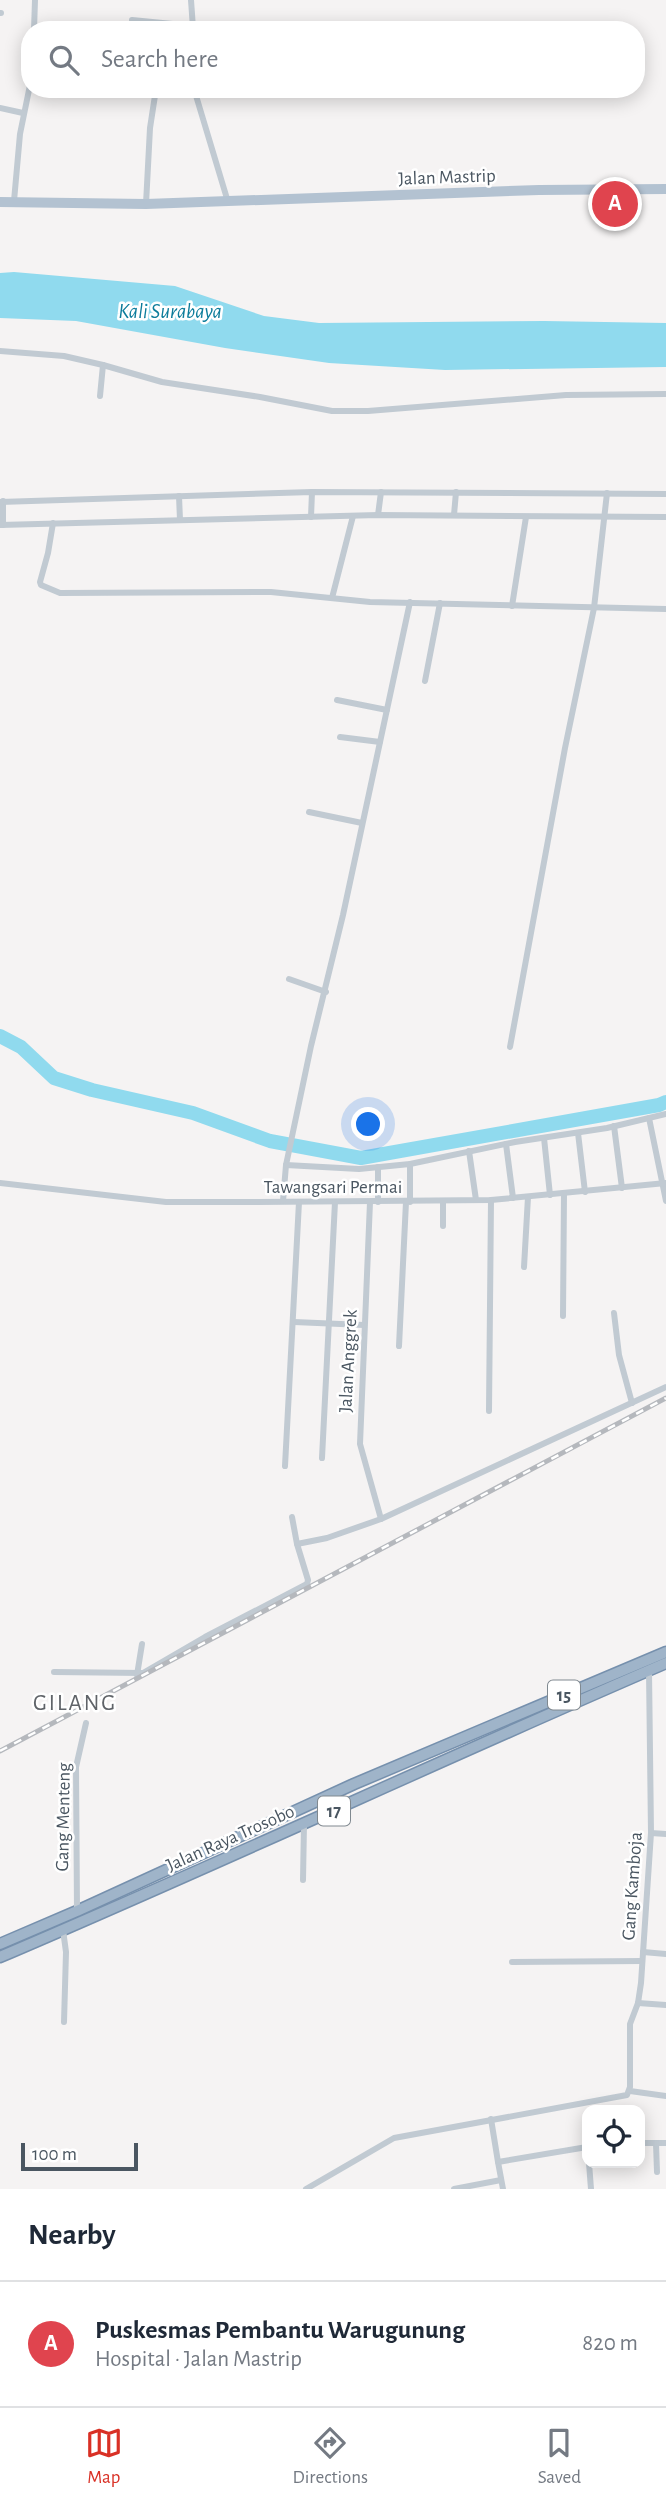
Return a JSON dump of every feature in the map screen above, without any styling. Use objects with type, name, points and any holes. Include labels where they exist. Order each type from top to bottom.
[{"type":"highway","name":"Jalan Raya Trosobo","points":[[0,1944],[341,1790],[666,1652]]},
{"type":"highway","name":"Jalan Raya Trosobo","points":[[0,1957],[666,1663]]},
{"type":"highway","points":[[341,1790],[350,1804]]},
{"type":"highway","points":[[324,1798],[330,1805],[331,1812]]},
{"type":"main road","name":"Jalan Mastrip","points":[[0,202],[146,204],[539,190],[666,189]]},
{"type":"street","points":[[34,21],[35,0]]},
{"type":"street","points":[[191,0],[192,21]]},
{"type":"street","points":[[132,20],[140,21]]},
{"type":"street","points":[[14,201],[27,98]]},
{"type":"street","points":[[146,204],[150,128],[155,98]]},
{"type":"street","points":[[197,98],[228,202]]},
{"type":"street","points":[[0,108],[23,113]]},
{"type":"street","points":[[0,351],[53,355],[103,365],[162,382],[332,411],[566,395],[666,394]]},
{"type":"street","points":[[100,396],[103,365]]},
{"type":"street","points":[[311,515],[312,493]]},
{"type":"street","points":[[666,494],[312,493],[2,502],[2,523],[353,516],[379,513],[666,517]]},
{"type":"street","points":[[379,513],[381,493]]},
{"type":"street","points":[[454,513],[456,494]]},
{"type":"street","points":[[510,1047],[565,748],[594,608],[606,495]]},
{"type":"street","points":[[179,497],[180,518]]},
{"type":"street","points":[[332,598],[353,516]]},
{"type":"street","points":[[512,606],[526,517]]},
{"type":"street","points":[[53,523],[40,582],[41,585],[60,593],[271,592],[370,602],[666,608]]},
{"type":"street","points":[[283,1201],[286,1162],[311,1046],[326,992],[410,601]]},
{"type":"street","points":[[425,681],[440,603]]},
{"type":"street","points":[[337,700],[387,710]]},
{"type":"street","points":[[340,737],[380,742]]},
{"type":"street","points":[[309,812],[362,822]]},
{"type":"street","points":[[289,979],[326,992]]},
{"type":"street","points":[[286,1162],[359,1168],[410,1164],[666,1114]]},
{"type":"street","points":[[649,1118],[666,1201]]},
{"type":"street","points":[[614,1126],[622,1188]]},
{"type":"street","points":[[578,1133],[585,1192]]},
{"type":"street","points":[[544,1138],[550,1195]]},
{"type":"street","points":[[506,1144],[513,1198]]},
{"type":"street","points":[[470,1152],[476,1200]]},
{"type":"street","points":[[399,1346],[410,1164]]},
{"type":"street","name":"Jalan Anggrek","points":[[378,1167],[364,1325],[360,1451],[373,1485],[381,1519]]},
{"type":"street","name":"Tawangsari Permai","points":[[0,1183],[166,1202],[408,1202],[491,1200],[664,1183]]},
{"type":"street","points":[[563,1316],[564,1194]]},
{"type":"street","points":[[524,1267],[528,1197]]},
{"type":"street","points":[[489,1411],[491,1200]]},
{"type":"street","points":[[443,1201],[443,1226]]},
{"type":"street","points":[[285,1466],[299,1202]]},
{"type":"street","points":[[322,1458],[335,1202]]},
{"type":"street","points":[[614,1313],[619,1355],[632,1403]]},
{"type":"street","points":[[294,1322],[364,1325]]},
{"type":"street","points":[[297,1544],[327,1538],[381,1519],[666,1387]]},
{"type":"street","points":[[54,1672],[137,1675],[307,1584],[292,1517]]},
{"type":"street","points":[[137,1675],[142,1644]]},
{"type":"street","name":"Gang Kamboja","points":[[629,2091],[630,2025],[638,2003],[651,1833],[649,1671]]},
{"type":"street","name":"Gang Menteng","points":[[77,1911],[76,1767],[86,1723]]},
{"type":"street","points":[[303,1880],[304,1824]]},
{"type":"street","points":[[651,1833],[666,1834]]},
{"type":"street","points":[[63,1930],[66,1952],[64,2022]]},
{"type":"street","points":[[643,1952],[666,1954]]},
{"type":"street","points":[[512,1962],[642,1961]]},
{"type":"street","points":[[638,2003],[666,2006]]},
{"type":"street","points":[[306,2189],[389,2140],[621,2097],[629,2091],[666,2096]]},
{"type":"street","points":[[491,2119],[503,2189]]},
{"type":"street","points":[[645,2143],[666,2143]]},
{"type":"street","points":[[656,2143],[657,2172]]},
{"type":"street","points":[[498,2162],[582,2149]]},
{"type":"street","points":[[589,2168],[591,2189]]},
{"type":"street","points":[[454,2189],[500,2180]]},
{"type":"water","name":"Kali Surabaya","points":[[0,273],[175,286],[264,316],[319,323],[666,323],[666,367],[445,370],[329,363],[225,348],[76,321],[0,318]]},
{"type":"waterway","points":[[0,1036],[21,1047],[54,1078],[92,1090],[193,1113],[270,1141],[361,1158],[666,1102]]},
{"type":"railway","points":[[0,1751],[666,1398]]},
{"type":"place","name":"Puskesmas Pembantu Warugunung","points":[[615,204]]},
{"type":"district","name":"GILANG","points":[[75,1702]]}]
